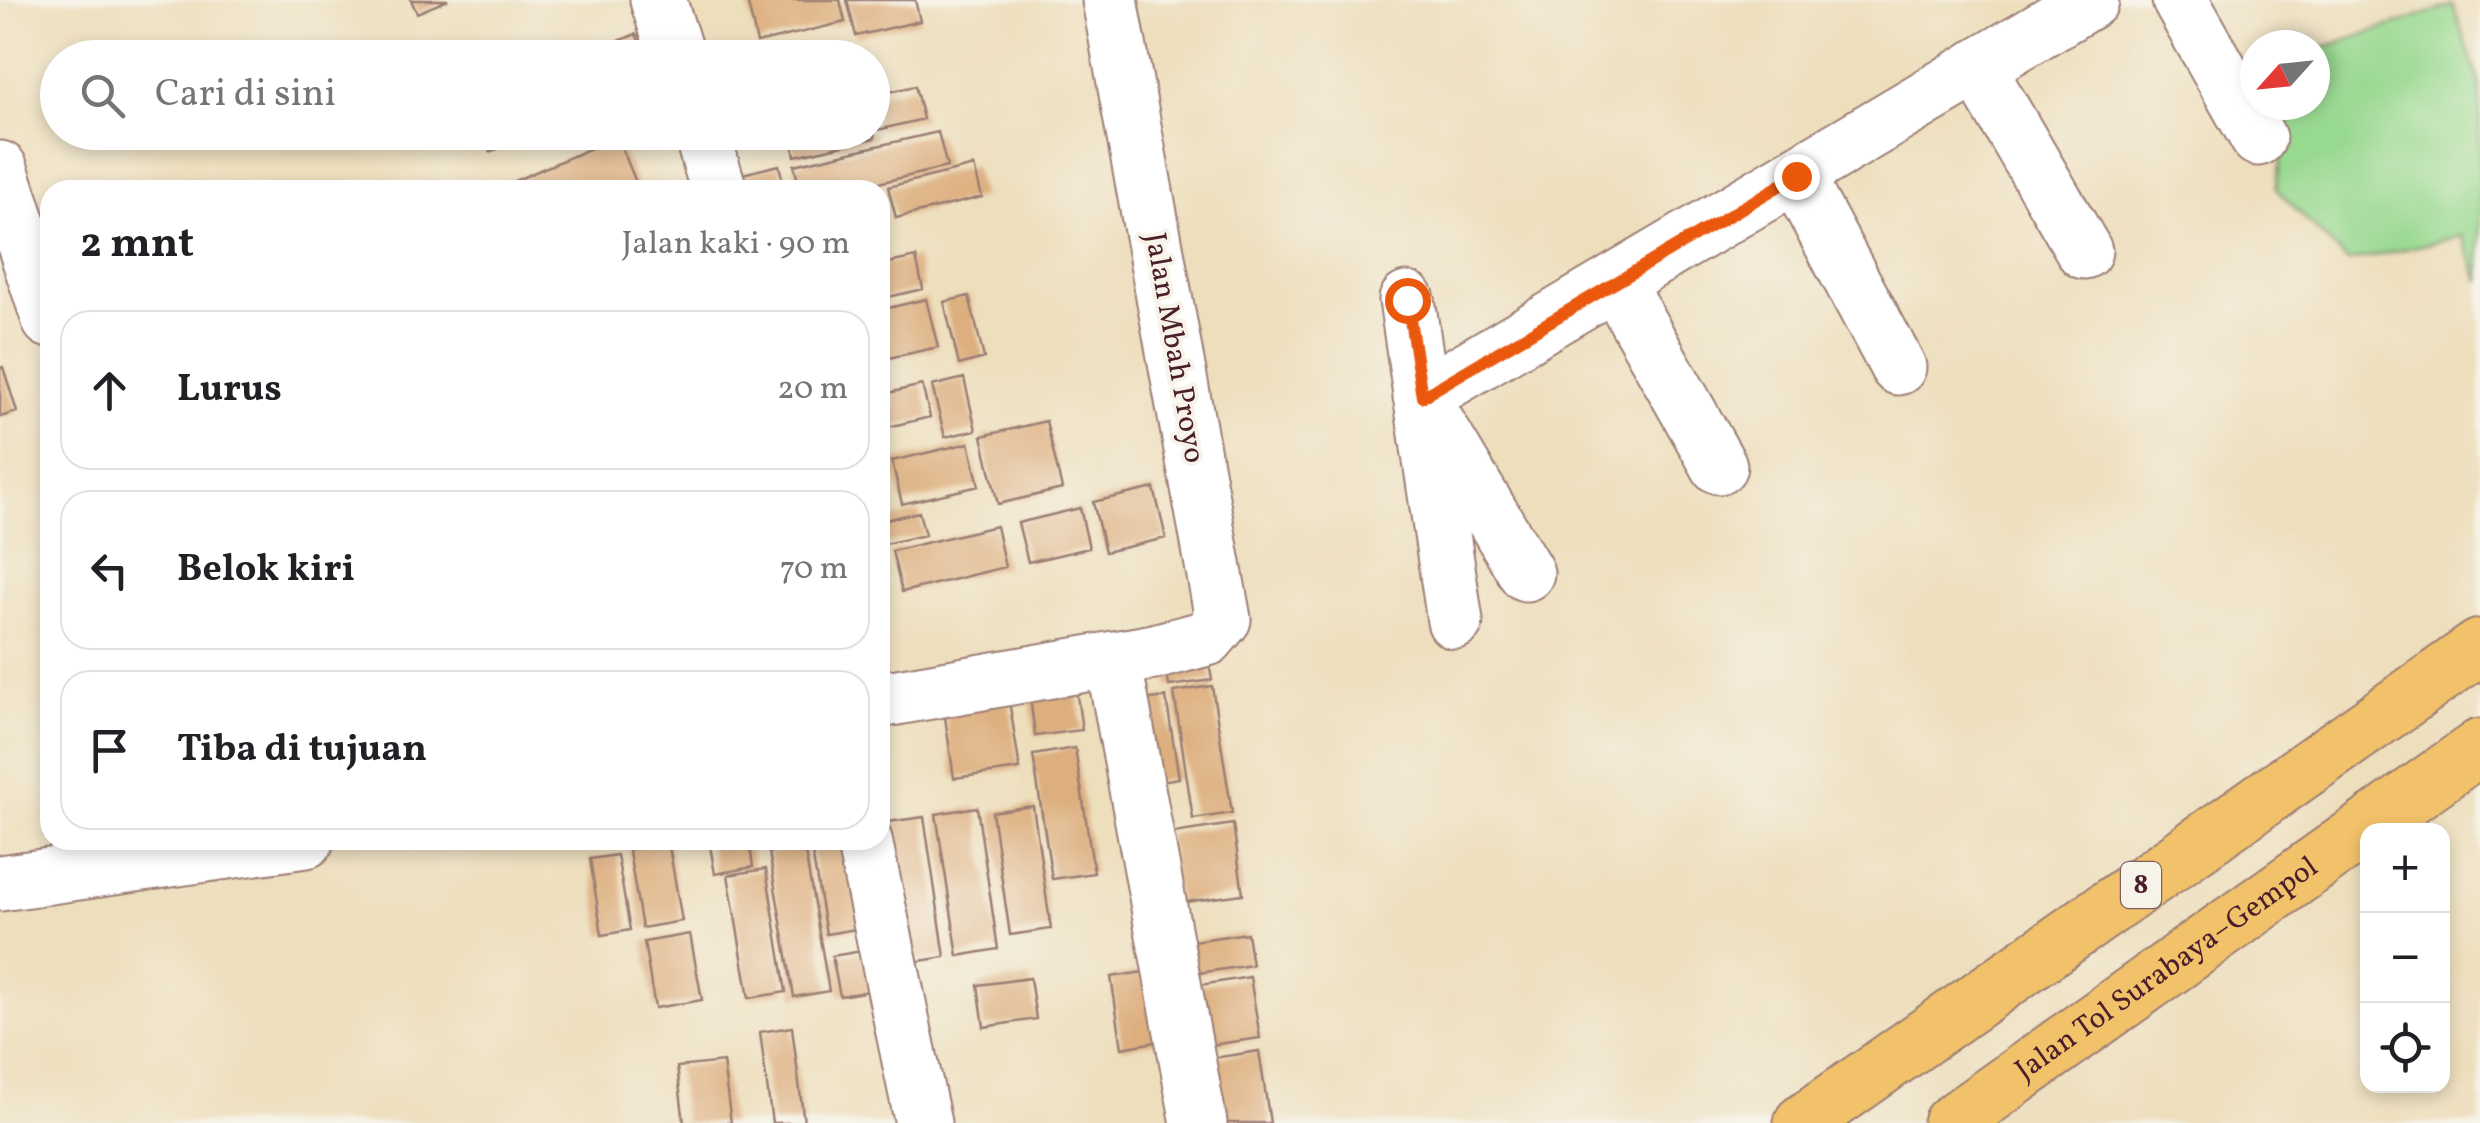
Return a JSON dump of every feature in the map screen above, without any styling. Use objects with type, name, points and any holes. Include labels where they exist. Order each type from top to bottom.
[{"type":"highway","name":"8","points":[[1802,1123],[2480,647]]},
{"type":"highway","name":"Jalan Tol Surabaya–Gempol","points":[[1951,1123],[2480,748]]},
{"type":"street","points":[[658,0],[671,40]]},
{"type":"street","name":"Jalan Mbah Proyo","points":[[890,698],[1208,638],[1223,619],[1110,0]]},
{"type":"street","points":[[1422,397],[2090,0]]},
{"type":"street","points":[[2180,0],[2258,138]]},
{"type":"street","points":[[1977,67],[2084,251]]},
{"type":"street","points":[[707,150],[716,180]]},
{"type":"street","points":[[0,170],[40,290]]},
{"type":"street","points":[[1796,176],[1898,367]]},
{"type":"street","points":[[1616,284],[1718,466]]},
{"type":"street","points":[[1407,300],[1455,621]]},
{"type":"street","points":[[1422,397],[1526,573]]},
{"type":"street","points":[[1134,655],[1199,1123]]},
{"type":"street","points":[[0,883],[235,850]]},
{"type":"street","points":[[866,850],[923,1123]]},
{"type":"green space","points":[[2453,5],[2480,84],[2480,282],[2462,236],[2348,262],[2276,189],[2288,120],[2330,120],[2330,45]]},
{"type":"building","points":[[411,0],[448,0],[417,13]]},
{"type":"building","points":[[747,0],[840,0],[845,22],[756,40]]},
{"type":"building","points":[[847,0],[915,0],[920,21],[856,36]]},
{"type":"building","points":[[915,86],[923,119],[890,127],[890,92]]},
{"type":"building","points":[[938,132],[947,167],[890,180],[798,180],[794,165],[859,150],[890,150],[890,143]]},
{"type":"building","points":[[587,150],[622,150],[635,180],[516,180]]},
{"type":"building","points":[[794,150],[822,150],[795,156]]},
{"type":"building","points":[[779,165],[783,180],[726,180]]},
{"type":"building","points":[[974,166],[982,197],[896,218],[890,187]]},
{"type":"building","points":[[916,257],[923,289],[890,297],[890,263]]},
{"type":"building","points":[[969,296],[984,358],[959,365],[944,302]]},
{"type":"building","points":[[926,299],[938,347],[890,358],[890,308]]},
{"type":"building","points":[[3,367],[17,412],[0,417],[0,368]]},
{"type":"building","points":[[964,378],[976,430],[945,437],[932,386]]},
{"type":"building","points":[[922,385],[930,417],[890,427],[890,393]]},
{"type":"building","points":[[1046,421],[1062,489],[998,504],[982,436]]},
{"type":"building","points":[[969,443],[979,486],[902,504],[892,461]]},
{"type":"building","points":[[1154,488],[1166,538],[1105,552],[1093,502]]},
{"type":"building","points":[[1080,508],[1089,548],[1028,562],[1018,523]]},
{"type":"building","points":[[919,512],[925,535],[890,543],[890,519]]},
{"type":"building","points":[[996,526],[1005,567],[902,592],[892,551]]},
{"type":"building","points":[[1205,641],[1212,680],[1169,686],[1164,651]]},
{"type":"building","points":[[1075,682],[1082,730],[1035,736],[1029,689]]},
{"type":"building","points":[[1212,686],[1232,813],[1193,819],[1174,692]]},
{"type":"building","points":[[1008,694],[1020,769],[954,778],[943,704]]},
{"type":"building","points":[[1166,697],[1179,778],[1143,784],[1131,702]]},
{"type":"building","points":[[1075,748],[1094,873],[1052,879],[1033,755]]},
{"type":"building","points":[[1033,806],[1051,929],[1010,935],[992,812]]},
{"type":"building","points":[[977,807],[998,949],[958,956],[936,814]]},
{"type":"building","points":[[924,817],[945,957],[900,964],[884,850],[890,850],[890,822]]},
{"type":"building","points":[[1233,824],[1243,894],[1178,903],[1167,834]]},
{"type":"building","points":[[629,850],[670,850],[682,921],[642,928]]},
{"type":"building","points":[[711,850],[750,850],[753,867],[715,874]]},
{"type":"building","points":[[805,850],[829,991],[794,997],[769,852]]},
{"type":"building","points":[[812,850],[855,850],[868,927],[826,934]]},
{"type":"building","points":[[617,855],[630,930],[602,935],[590,859]]},
{"type":"building","points":[[766,869],[786,992],[749,998],[728,875]]},
{"type":"building","points":[[1247,933],[1252,965],[1178,976],[1173,944]]},
{"type":"building","points":[[690,934],[702,1000],[655,1008],[644,942]]},
{"type":"building","points":[[874,949],[881,989],[840,996],[832,956]]},
{"type":"building","points":[[1150,971],[1161,1041],[1122,1048],[1111,977]]},
{"type":"building","points":[[1250,977],[1260,1038],[1203,1046],[1194,986]]},
{"type":"building","points":[[1030,978],[1036,1019],[984,1027],[978,985]]},
{"type":"building","points":[[792,1027],[804,1123],[772,1123],[760,1032]]},
{"type":"building","points":[[1259,1051],[1270,1123],[1218,1123],[1207,1059]]},
{"type":"building","points":[[723,1062],[731,1123],[684,1123],[677,1067]]},
{"type":"route","points":[[1407,300],[1422,397],[1796,176]]}]
